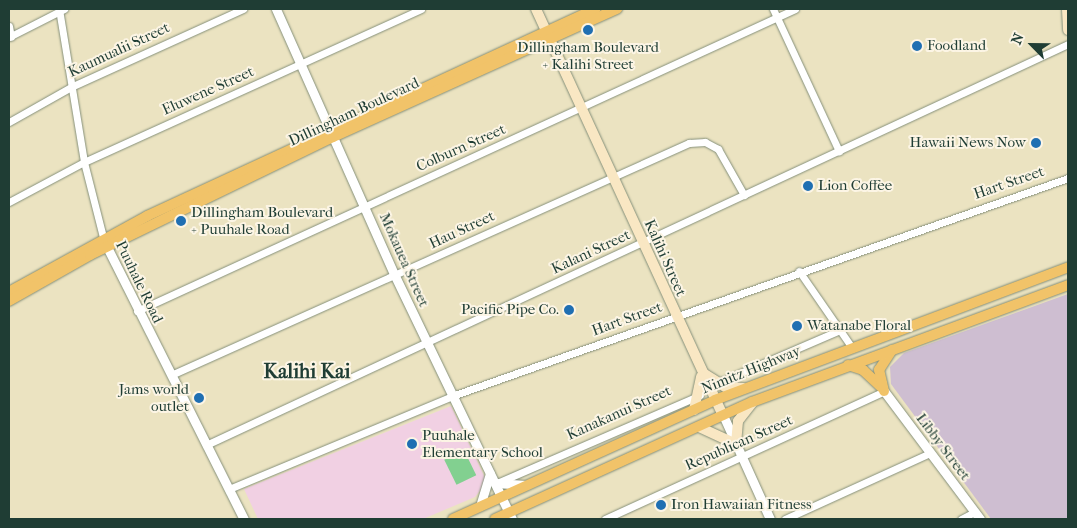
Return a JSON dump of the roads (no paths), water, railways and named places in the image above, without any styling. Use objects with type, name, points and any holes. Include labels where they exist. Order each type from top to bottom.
[{"type":"main road","name":"Kalihi Street","points":[[536,9],[641,243],[700,371],[723,415]]},
{"type":"main road","name":"Dillingham Boulevard","points":[[9,301],[105,248],[332,133],[545,28],[595,9]]},
{"type":"main road","name":"Dillingham Boulevard","points":[[9,292],[103,237],[332,133],[617,9]]},
{"type":"main road","points":[[1067,9],[1068,30]]},
{"type":"main road","name":"Nimitz Highway","points":[[453,519],[743,388],[851,346],[1068,267]]},
{"type":"main road","name":"Nimitz Highway","points":[[495,519],[510,516],[752,402],[896,346],[1068,285]]},
{"type":"main road","points":[[884,391],[879,370],[896,346]]},
{"type":"main road","points":[[846,365],[863,370],[884,391]]},
{"type":"main road","points":[[700,371],[716,383],[743,388]]},
{"type":"main road","points":[[694,410],[700,395],[700,371]]},
{"type":"main road","points":[[699,427],[736,444],[738,421],[752,402]]},
{"type":"street","name":"Kaumualii Street","points":[[9,122],[73,86],[243,9]]},
{"type":"street","name":"Mokauea Street","points":[[276,9],[303,64],[395,276],[496,483],[510,516]]},
{"type":"street","name":"Eluwene Street","points":[[9,202],[84,162],[421,9]]},
{"type":"street","points":[[773,9],[839,151]]},
{"type":"street","name":"Colburn Street","points":[[137,311],[795,9]]},
{"type":"street","name":"Puuhale Road","points":[[61,10],[84,162],[105,248],[244,519]]},
{"type":"street","points":[[9,26],[10,37],[61,10]]},
{"type":"street","name":"Kalani Street","points":[[206,445],[1068,44]]},
{"type":"street","name":"Hau Street","points":[[171,376],[612,176],[690,143],[705,142],[718,149],[744,195]]},
{"type":"street","name":"Hart Street","points":[[229,489],[452,396],[799,270],[1068,178]]},
{"type":"street","points":[[799,270],[838,331],[851,346]]},
{"type":"street","points":[[716,383],[838,331]]},
{"type":"street","name":"Libby Street","points":[[884,391],[978,516]]},
{"type":"street","name":"Republican Street","points":[[605,519],[884,391]]},
{"type":"street","name":"Kanakanui Street","points":[[496,483],[700,395]]},
{"type":"street","name":"Kalihi Street","points":[[723,415],[770,519]]},
{"type":"street","points":[[785,519],[930,453]]},
{"type":"street","points":[[480,506],[490,473]]},
{"type":"street","points":[[496,483],[526,485]]},
{"type":"street","points":[[961,519],[978,516]]},
{"type":"place","name":"Dillingham Boulevard + Kalihi Street","points":[[588,30]]},
{"type":"place","name":"Foodland","points":[[917,46]]},
{"type":"place","name":"Hawaii News Now","points":[[1036,143]]},
{"type":"place","name":"Lion Coffee","points":[[808,186]]},
{"type":"place","name":"Dillingham Boulevard + Puuhale Road","points":[[181,221]]},
{"type":"place","name":"Pacific Pipe Co.","points":[[569,310]]},
{"type":"place","name":"Watanabe Floral","points":[[797,326]]},
{"type":"place","name":"Jams world outlet","points":[[199,398]]},
{"type":"place","name":"Puuhale Elementary School","points":[[412,444]]},
{"type":"place","name":"Iron Hawaiian Fitness","points":[[661,505]]},
{"type":"district","name":"Kalihi Kai","points":[[307,371]]}]
